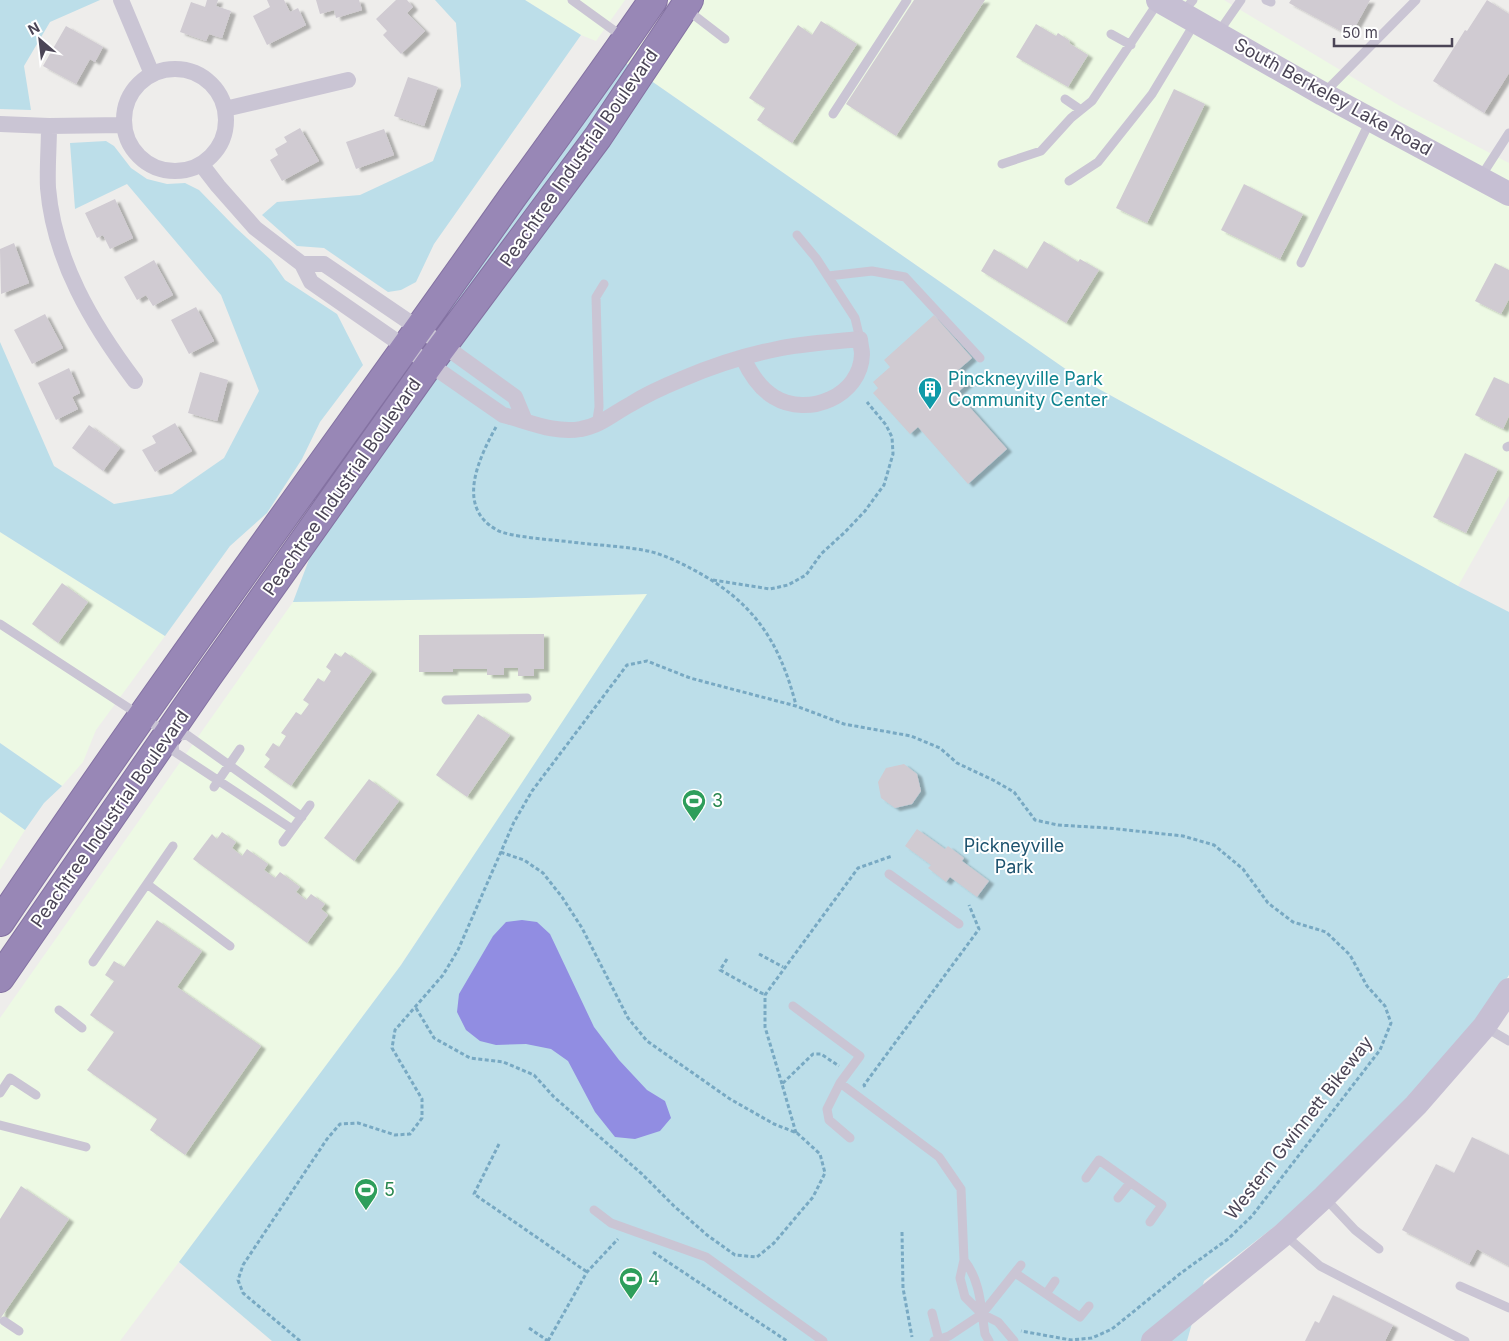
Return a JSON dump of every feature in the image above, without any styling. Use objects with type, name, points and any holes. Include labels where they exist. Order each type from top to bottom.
[{"type":"highway","name":"Peachtree Industrial Boulevard","points":[[0,922],[246,569],[653,0]]},
{"type":"highway","name":"Peachtree Industrial Boulevard","points":[[0,978],[437,354],[598,137],[687,4]]},
{"type":"street","points":[[121,0],[152,74]]},
{"type":"street","name":"South Berkeley Lake Road","points":[[1159,0],[1190,11],[1218,33],[1324,94],[1509,194]]},
{"type":"street","points":[[172,69],[197,74],[210,83],[217,90],[225,109],[226,127],[224,136],[215,152],[201,164],[187,170],[172,171],[152,166],[140,157],[130,145],[124,125],[128,99],[138,85],[152,74],[172,69]]},
{"type":"street","points":[[225,109],[348,80]]},
{"type":"street","points":[[0,124],[49,126],[124,125]]},
{"type":"street","points":[[49,126],[48,188],[56,233],[73,282],[110,348],[135,381]]},
{"type":"street","points":[[201,164],[255,228],[302,264],[311,282],[515,397],[525,421]]},
{"type":"street","points":[[302,264],[324,264],[413,338],[437,354],[503,415],[539,427],[579,430],[596,426],[631,403],[683,378],[743,358],[777,349],[860,339],[862,355],[857,372],[847,389],[831,400],[810,405],[791,405],[775,398],[763,389],[750,374],[743,358]]},
{"type":"street","points":[[1156,1340],[1284,1234],[1324,1197],[1416,1105],[1484,1027],[1509,990]]},
{"type":"lane","points":[[572,0],[626,38]]},
{"type":"lane","points":[[833,114],[907,0]]},
{"type":"lane","points":[[1002,164],[1041,151],[1071,118],[1092,101],[1131,45],[1159,0]]},
{"type":"lane","points":[[1218,33],[1241,0]]},
{"type":"lane","points":[[1324,94],[1416,0]]},
{"type":"lane","points":[[687,4],[725,39]]},
{"type":"lane","points":[[1069,181],[1098,162],[1146,102],[1190,11]]},
{"type":"lane","points":[[1111,34],[1131,45]]},
{"type":"lane","points":[[1065,99],[1081,110]]},
{"type":"lane","points":[[1301,263],[1371,119]]},
{"type":"lane","points":[[1480,178],[1509,133]]},
{"type":"lane","points":[[797,235],[816,258],[855,318],[860,339]]},
{"type":"lane","points":[[828,276],[872,271],[905,277],[980,358]]},
{"type":"lane","points":[[596,426],[599,407],[596,297],[604,284]]},
{"type":"lane","points":[[0,624],[170,735],[187,735],[302,817]]},
{"type":"lane","points":[[446,700],[526,698]]},
{"type":"lane","points":[[170,735],[175,752],[216,783],[292,829]]},
{"type":"lane","points":[[216,783],[240,749]]},
{"type":"lane","points":[[284,842],[310,805]]},
{"type":"lane","points":[[93,962],[173,846]]},
{"type":"lane","points":[[889,874],[958,924]]},
{"type":"lane","points":[[147,884],[230,946]]},
{"type":"lane","points":[[793,1006],[860,1056],[840,1083],[827,1109],[829,1120],[850,1138]]},
{"type":"lane","points":[[59,1010],[82,1028]]},
{"type":"lane","points":[[1484,1027],[1509,1041]]},
{"type":"lane","points":[[0,1093],[10,1078],[36,1095]]},
{"type":"lane","points":[[840,1083],[939,1157],[961,1189],[964,1260],[960,1278],[965,1297],[982,1314],[998,1322],[1014,1341]]},
{"type":"lane","points":[[0,1125],[86,1147]]},
{"type":"lane","points":[[1086,1178],[1100,1160],[1162,1205],[1150,1222]]},
{"type":"lane","points":[[1118,1198],[1130,1183]]},
{"type":"lane","points":[[1324,1197],[1355,1230],[1379,1249]]},
{"type":"lane","points":[[594,1210],[611,1222],[706,1257],[822,1341]]},
{"type":"lane","points":[[1284,1234],[1320,1266],[1465,1341]]},
{"type":"lane","points":[[964,1260],[973,1271],[977,1283],[985,1334],[989,1341]]},
{"type":"lane","points":[[932,1312],[936,1340],[949,1336],[982,1314],[1021,1264]]},
{"type":"lane","points":[[1015,1272],[1080,1317],[1089,1306]]},
{"type":"lane","points":[[1046,1294],[1055,1281]]},
{"type":"lane","points":[[1460,1286],[1509,1308]]},
{"type":"lane","points":[[4,1321],[19,1331]]},
{"type":"path","points":[[713,580],[770,589],[788,586],[806,575],[821,554],[865,511],[884,485],[893,454],[892,437],[886,425],[867,402]]},
{"type":"path","points":[[497,426],[484,449],[474,479],[474,500],[481,518],[498,531],[522,536],[644,550],[677,562],[713,580],[747,607],[762,626],[789,677],[796,706]]},
{"type":"path","name":"Western Gwinnett Bikeway","points":[[300,1341],[243,1292],[238,1280],[243,1265],[327,1138],[340,1124],[358,1122],[395,1135],[410,1134],[422,1118],[422,1099],[392,1048],[395,1030],[443,975],[458,950],[500,852],[514,822],[532,791],[627,665],[647,661],[690,678],[796,706],[844,724],[911,736],[940,748],[958,763],[1014,792],[1035,820],[1058,825],[1183,836],[1214,845],[1243,869],[1268,904],[1293,922],[1326,932],[1350,955],[1367,986],[1385,1006],[1391,1023],[1380,1050],[1252,1216],[1228,1239],[1181,1273],[1112,1329],[1092,1338],[1071,1340],[1021,1331]]},
{"type":"path","points":[[416,1008],[434,1038],[470,1058],[503,1062],[534,1075],[554,1097],[642,1174],[674,1206],[707,1235],[735,1255],[757,1257],[774,1243],[813,1197],[825,1173],[820,1154],[797,1133],[774,1124],[730,1099],[647,1041],[628,1018],[582,928],[562,897],[543,873],[524,860],[500,852]]},
{"type":"path","points":[[797,1133],[765,1027],[765,995],[858,868],[892,856]]},
{"type":"path","points":[[864,1085],[979,930],[969,905]]},
{"type":"path","points":[[759,954],[783,968]]},
{"type":"path","points":[[727,959],[720,970],[765,995]]},
{"type":"path","points":[[782,1084],[813,1054],[821,1054],[843,1070]]},
{"type":"path","points":[[499,1144],[474,1194],[587,1272]]},
{"type":"path","points":[[902,1232],[904,1288],[912,1337]]},
{"type":"path","points":[[529,1328],[548,1341],[587,1272],[616,1239]]},
{"type":"path","points":[[651,1251],[787,1341]]},
{"type":"shaded area","points":[[525,0],[625,0],[596,41],[581,35]]},
{"type":"shaded area","points":[[680,0],[1224,0],[1400,106],[1509,163],[1509,496],[1458,586],[1077,377],[624,62]]},
{"type":"shaded area","points":[[0,532],[165,636],[96,730],[83,762],[62,786],[0,743]]},
{"type":"shaded area","points":[[648,594],[398,969],[120,1341],[0,1341],[0,1018],[293,602]]},
{"type":"shaded area","points":[[0,812],[25,830],[0,870]]},
{"type":"shaded area","points":[[522,920],[537,922],[550,934],[594,1027],[619,1060],[647,1090],[665,1101],[671,1118],[660,1131],[635,1139],[615,1137],[595,1112],[568,1061],[551,1049],[526,1044],[496,1045],[480,1041],[466,1030],[457,1012],[459,994],[493,936],[506,922]]},
{"type":"green space","points":[[0,0],[100,0],[50,22],[24,66],[31,110],[0,109]]},
{"type":"green space","points":[[435,0],[525,0],[581,35],[434,244],[416,282],[401,290],[388,292],[324,248],[297,246],[262,215],[277,202],[360,195],[433,161],[461,86],[456,23]]},
{"type":"green space","name":"Pickneyville Park","points":[[624,62],[1077,377],[1458,586],[1509,612],[1509,975],[1494,998],[1409,1099],[1296,1210],[1204,1281],[1187,1341],[272,1341],[179,1262],[401,965],[647,594],[293,602],[359,427]]},
{"type":"green space","points":[[106,141],[114,146],[131,168],[147,179],[167,184],[185,183],[199,190],[271,260],[285,280],[337,314],[363,365],[320,422],[302,459],[267,513],[230,546],[165,636],[0,532],[0,342],[54,466],[114,504],[172,494],[224,458],[259,391],[221,295],[127,184],[75,209],[70,143]]},
{"type":"green space","points":[[0,743],[62,786],[44,803],[25,830],[0,812]]},
{"type":"building","points":[[207,0],[218,0],[216,6],[231,11],[222,38],[209,34],[206,41],[180,32],[191,2],[205,7]]},
{"type":"building","points":[[267,0],[284,0],[290,12],[298,8],[306,25],[267,45],[253,16],[270,7]]},
{"type":"building","points":[[316,0],[359,0],[362,10],[336,18],[334,10],[320,14]]},
{"type":"building","points":[[396,0],[407,0],[413,7],[407,13],[425,31],[401,54],[383,35],[387,31],[376,19]]},
{"type":"building","points":[[914,0],[985,0],[896,136],[846,104]]},
{"type":"building","points":[[1291,0],[1370,0],[1350,36],[1289,3]]},
{"type":"building","points":[[1487,0],[1509,14],[1509,73],[1484,113],[1433,81],[1465,30],[1467,31]]},
{"type":"building","points":[[821,21],[857,44],[792,143],[757,120],[765,108],[749,98],[798,25],[812,35]]},
{"type":"building","points":[[1036,24],[1056,36],[1058,33],[1070,41],[1069,43],[1088,55],[1068,87],[1016,57]]},
{"type":"building","points":[[66,26],[103,47],[95,62],[90,59],[76,84],[43,66]]},
{"type":"building","points":[[408,77],[438,87],[424,126],[394,116]]},
{"type":"building","points":[[1174,89],[1205,104],[1147,223],[1116,208]]},
{"type":"building","points":[[300,128],[319,161],[282,181],[270,160],[278,155],[275,149],[287,142],[284,137]]},
{"type":"building","points":[[384,129],[394,155],[356,169],[346,142]]},
{"type":"building","points":[[1244,184],[1303,214],[1280,259],[1221,230]]},
{"type":"building","points":[[115,199],[133,238],[110,249],[103,235],[97,238],[85,213]]},
{"type":"building","points":[[1044,241],[1078,262],[1080,259],[1099,270],[1066,323],[981,271],[994,249],[1027,269]]},
{"type":"building","points":[[14,243],[29,283],[1,294],[0,249]]},
{"type":"building","points":[[154,260],[173,295],[153,306],[146,295],[137,300],[124,277]]},
{"type":"building","points":[[1495,263],[1509,270],[1509,299],[1501,314],[1475,301]]},
{"type":"building","points":[[196,307],[214,341],[189,354],[171,320]]},
{"type":"building","points":[[45,314],[63,348],[32,364],[14,330]]},
{"type":"building","name":"Pinckneyville Park Community Center","points":[[934,315],[972,358],[957,371],[968,383],[957,393],[1007,449],[968,484],[918,427],[910,434],[873,393],[878,388],[873,382],[890,367],[884,360]]},
{"type":"building","points":[[69,368],[80,393],[72,397],[78,409],[56,420],[38,383]]},
{"type":"building","points":[[200,372],[228,380],[217,421],[188,413]]},
{"type":"building","points":[[1494,377],[1509,384],[1509,416],[1503,429],[1475,415]]},
{"type":"building","points":[[175,423],[192,451],[155,472],[142,450],[156,443],[152,436]]},
{"type":"building","points":[[89,425],[120,448],[103,471],[72,448]]},
{"type":"building","points":[[1465,453],[1498,469],[1466,533],[1433,517]]},
{"type":"building","points":[[62,583],[88,602],[58,643],[32,624]]},
{"type":"building","points":[[544,634],[544,669],[534,669],[534,676],[518,676],[518,668],[504,668],[504,675],[487,675],[487,669],[419,672],[419,635]]},
{"type":"building","points":[[345,652],[372,671],[291,786],[264,767],[270,759],[265,755],[273,743],[279,747],[286,736],[281,733],[296,712],[301,715],[309,704],[303,700],[318,678],[324,682],[331,671],[326,667],[335,653],[341,657]]},
{"type":"building","points":[[478,714],[510,735],[467,797],[436,775]]},
{"type":"building","points":[[904,764],[917,774],[921,791],[912,804],[895,808],[881,798],[878,782],[886,768]]},
{"type":"building","points":[[369,779],[399,801],[354,861],[324,838]]},
{"type":"building","points":[[917,829],[945,849],[948,846],[964,858],[962,861],[989,881],[977,897],[950,877],[946,882],[928,868],[931,865],[905,846]]},
{"type":"building","points":[[222,832],[236,842],[232,848],[242,856],[247,849],[268,864],[264,870],[275,878],[280,872],[300,887],[296,892],[306,900],[311,894],[325,904],[321,909],[328,915],[307,943],[193,859],[212,834],[217,839]]},
{"type":"building","points":[[157,920],[202,951],[177,987],[261,1046],[185,1155],[150,1130],[157,1119],[87,1070],[114,1032],[90,1015],[114,981],[105,975],[114,961],[124,967]]},
{"type":"building","points":[[1472,1137],[1509,1155],[1509,1266],[1477,1249],[1469,1264],[1402,1230],[1436,1164],[1454,1173]]},
{"type":"building","points":[[21,1186],[69,1219],[0,1319],[0,1219]]},
{"type":"building","points":[[1333,1295],[1393,1325],[1385,1341],[1305,1341],[1315,1321],[1319,1323]]},
{"type":"place","name":"Pinckneyville Park Community Center","points":[[930,410]]},
{"type":"place","name":"3","points":[[694,822]]},
{"type":"place","name":"5","points":[[366,1211]]},
{"type":"place","name":"4","points":[[631,1300]]}]
